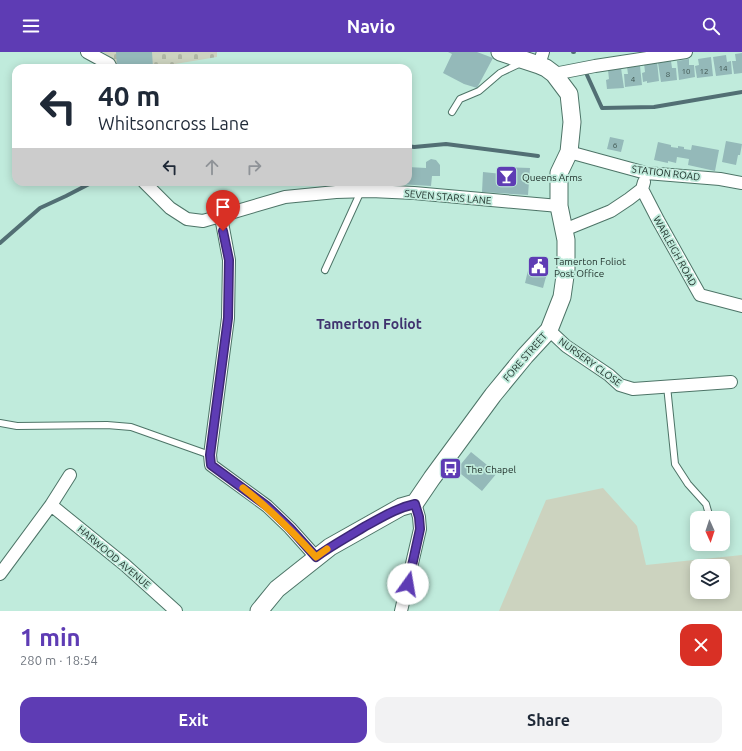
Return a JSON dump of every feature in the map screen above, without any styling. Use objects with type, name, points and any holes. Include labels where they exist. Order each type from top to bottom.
[{"type":"street","points":[[87,52],[109,64]]},
{"type":"street","name":"FORE STREET","points":[[415,504],[432,478],[493,395],[548,330],[562,297],[566,269],[566,240],[559,206],[559,173],[569,152],[572,122],[569,94],[554,74],[536,59],[500,52]]},
{"type":"street","points":[[554,74],[686,52]]},
{"type":"street","name":"STATION ROAD","points":[[569,152],[646,173],[720,179],[742,183]]},
{"type":"street","points":[[564,230],[611,211],[630,199],[642,189],[646,173]]},
{"type":"street","name":"SEVEN STARS LANE","points":[[148,186],[170,208],[186,219],[203,221],[285,198],[336,192],[361,191],[414,193],[559,206]]},
{"type":"street","name":"WARLEIGH ROAD","points":[[642,189],[700,295],[742,306]]},
{"type":"street","points":[[220,217],[229,260],[228,318],[210,455],[211,465],[267,506],[290,528],[316,557]]},
{"type":"street","name":"NURSERY CLOSE","points":[[548,330],[566,346],[609,375],[620,385],[633,388],[731,382]]},
{"type":"street","points":[[0,574],[51,505],[70,475]]},
{"type":"street","points":[[259,611],[277,589],[330,547],[385,515],[401,507],[415,504],[419,517],[420,529],[401,611]]},
{"type":"street","name":"HARWOOD AVENUE","points":[[51,505],[124,565],[176,611]]},
{"type":"lane","points":[[452,112],[460,99],[478,91],[500,73],[536,59]]},
{"type":"lane","points":[[325,270],[361,191]]},
{"type":"lane","points":[[667,386],[675,464],[688,484],[706,504],[708,511]]},
{"type":"lane","points":[[0,423],[17,426],[100,425],[131,427],[210,455]]},
{"type":"green space","points":[[103,52],[217,52],[217,57],[175,64],[115,64],[111,58]]},
{"type":"green space","points":[[603,488],[637,526],[646,565],[690,560],[690,599],[730,599],[730,559],[704,559],[742,555],[742,611],[499,611],[546,500]]},
{"type":"building","points":[[116,52],[152,52],[153,64],[117,64]]},
{"type":"building","points":[[448,52],[477,52],[493,58],[477,88],[464,84],[443,73],[452,54]]},
{"type":"building","points":[[742,53],[742,73],[734,74],[732,61],[736,61],[735,54]]},
{"type":"building","points":[[726,55],[727,62],[731,61],[732,74],[716,76],[713,57]]},
{"type":"building","points":[[711,57],[713,76],[697,78],[695,66],[699,65],[698,59]]},
{"type":"building","points":[[689,59],[689,65],[694,65],[695,77],[679,80],[677,61]]},
{"type":"building","points":[[657,61],[659,81],[647,83],[647,81],[643,82],[642,73],[645,72],[644,63]]},
{"type":"building","points":[[671,61],[672,68],[676,68],[677,80],[661,82],[658,63]]},
{"type":"building","points":[[640,66],[642,85],[625,87],[624,74],[628,74],[627,67]]},
{"type":"building","points":[[621,68],[624,88],[607,89],[606,80],[609,79],[608,70]]},
{"type":"building","points":[[610,137],[624,140],[621,152],[607,149]]},
{"type":"building","points":[[726,141],[742,144],[736,165],[722,162]]},
{"type":"building","points":[[658,142],[671,145],[671,147],[678,148],[678,146],[691,150],[692,145],[719,150],[715,171],[688,165],[689,159],[677,157],[676,163],[654,160]]},
{"type":"building","points":[[431,159],[436,160],[440,165],[440,176],[432,176],[431,186],[412,185],[412,167],[426,168],[426,162]]},
{"type":"building","name":"Queens Arms","points":[[502,167],[530,168],[528,195],[482,192],[483,172],[502,174]]},
{"type":"building","points":[[530,262],[549,266],[543,288],[525,283]]},
{"type":"building","points":[[471,452],[497,473],[482,491],[456,470]]},
{"type":"waterway","points":[[587,75],[602,108],[654,107],[742,92]]},
{"type":"waterway","points":[[412,147],[446,144],[538,156]]},
{"type":"waterway","points":[[0,243],[40,208],[85,186]]},
{"type":"slow traffic","points":[[243,488],[267,506],[290,528],[316,557],[327,549]]},
{"type":"place","name":"Queens Arms","points":[[506,177]]},
{"type":"place","name":"Tamerton Foliot Post Office","points":[[539,267]]},
{"type":"place","name":"The Chapel","points":[[451,469]]},
{"type":"district","name":"Tamerton Foliot","points":[[369,324]]},
{"type":"route","points":[[223,231],[229,260],[228,318],[210,455],[211,465],[267,506],[290,528],[316,557],[330,547],[385,515],[401,507],[415,504],[419,517],[420,529],[408,584]]}]
